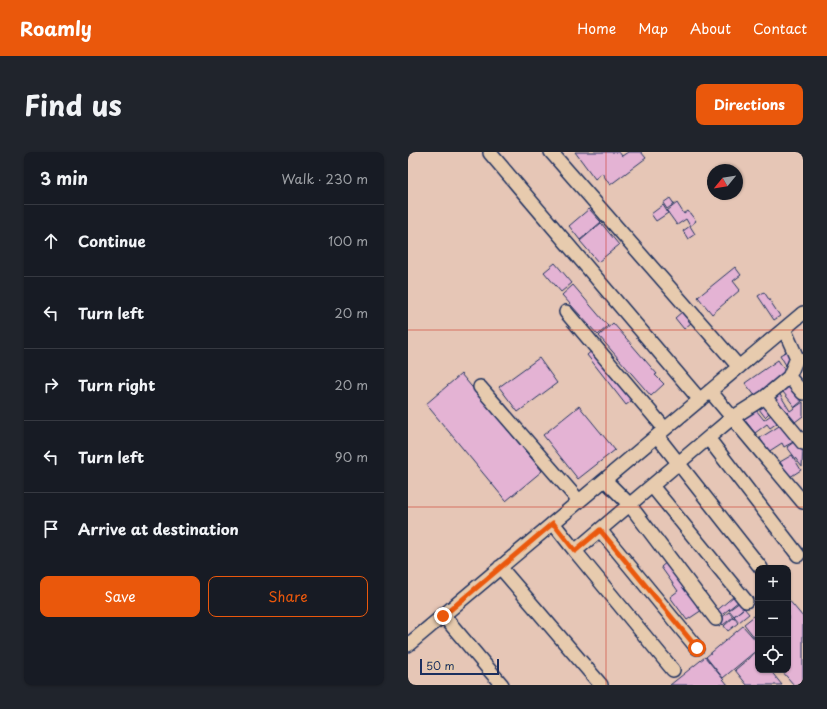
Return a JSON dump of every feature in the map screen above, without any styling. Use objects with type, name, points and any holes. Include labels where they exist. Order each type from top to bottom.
[{"type":"street","points":[[551,152],[739,367]]},
{"type":"street","points":[[490,153],[700,400]]},
{"type":"street","points":[[566,312],[661,432],[679,462],[759,565]]},
{"type":"street","points":[[408,645],[803,313]]},
{"type":"street","points":[[575,551],[732,418],[765,397],[789,377],[797,358],[784,329]]},
{"type":"street","points":[[789,377],[803,393]]},
{"type":"street","points":[[480,387],[579,501]]},
{"type":"street","points":[[710,391],[803,502]]},
{"type":"street","points":[[765,397],[803,443]]},
{"type":"street","points":[[708,438],[798,555]]},
{"type":"street","points":[[605,480],[629,504],[716,619]]},
{"type":"street","points":[[652,486],[746,601]]},
{"type":"street","points":[[553,523],[673,670]]},
{"type":"street","points":[[600,530],[697,648]]},
{"type":"street","points":[[500,567],[601,685]]},
{"type":"street","points":[[443,616],[502,685]]},
{"type":"building","points":[[575,152],[619,152],[622,156],[628,152],[641,152],[646,158],[610,185],[602,173],[595,179]]},
{"type":"building","points":[[670,198],[674,204],[667,209],[663,203]]},
{"type":"building","points":[[677,203],[684,214],[688,211],[696,221],[690,226],[686,219],[677,225],[667,211]]},
{"type":"building","points":[[663,205],[668,213],[656,221],[651,214]]},
{"type":"building","points":[[589,209],[601,222],[580,240],[569,226]]},
{"type":"building","points":[[601,223],[619,245],[598,262],[580,241]]},
{"type":"building","points":[[690,226],[695,234],[688,239],[683,231]]},
{"type":"building","points":[[555,263],[572,283],[561,292],[544,272]]},
{"type":"building","points":[[735,267],[741,275],[733,281],[740,290],[712,314],[698,297]]},
{"type":"building","points":[[573,285],[608,326],[598,335],[562,295]]},
{"type":"building","points":[[764,292],[780,316],[774,320],[758,296]]},
{"type":"building","points":[[683,311],[692,322],[684,329],[675,318]]},
{"type":"building","points":[[613,323],[664,384],[651,396],[599,336]]},
{"type":"building","points":[[595,348],[634,399],[626,405],[587,355]]},
{"type":"building","points":[[787,351],[794,363],[787,367],[780,355]]},
{"type":"building","points":[[539,358],[557,383],[518,412],[499,387]]},
{"type":"building","points":[[778,360],[788,375],[756,397],[745,383]]},
{"type":"building","points":[[461,374],[542,471],[506,501],[426,404]]},
{"type":"building","points":[[790,385],[803,400],[795,407],[783,392]]},
{"type":"building","points":[[779,393],[790,411],[803,402],[803,416],[791,425],[772,397]]},
{"type":"building","points":[[764,405],[770,412],[765,417],[759,409]]},
{"type":"building","points":[[579,406],[615,450],[578,479],[543,435]]},
{"type":"building","points":[[756,410],[764,420],[774,413],[780,421],[770,428],[767,424],[755,433],[744,419]]},
{"type":"building","points":[[784,423],[795,441],[784,447],[782,443],[768,452],[760,438]]},
{"type":"building","points":[[798,439],[803,446],[802,467],[787,447]]},
{"type":"building","points":[[792,455],[801,470],[790,477],[780,462]]},
{"type":"building","points":[[669,560],[705,608],[687,620],[670,597],[678,591],[661,567]]},
{"type":"building","points":[[734,596],[739,601],[718,618],[714,613]]},
{"type":"building","points":[[740,602],[744,608],[734,616],[729,610]]},
{"type":"building","points":[[791,603],[803,617],[803,685],[794,685],[784,673],[791,673]]},
{"type":"building","points":[[744,608],[749,614],[739,622],[734,616]]},
{"type":"building","points":[[729,612],[733,617],[723,625],[718,620]]},
{"type":"building","points":[[755,615],[755,638],[744,624]]},
{"type":"building","points":[[734,617],[738,623],[728,631],[724,626]]},
{"type":"building","points":[[743,626],[755,640],[755,651],[723,678],[706,657]]},
{"type":"building","points":[[755,653],[755,673],[772,673],[782,685],[747,685],[735,670]]},
{"type":"building","points":[[705,657],[728,685],[670,685]]},
{"type":"route","points":[[443,616],[553,523],[575,551],[600,530],[697,648]]}]
